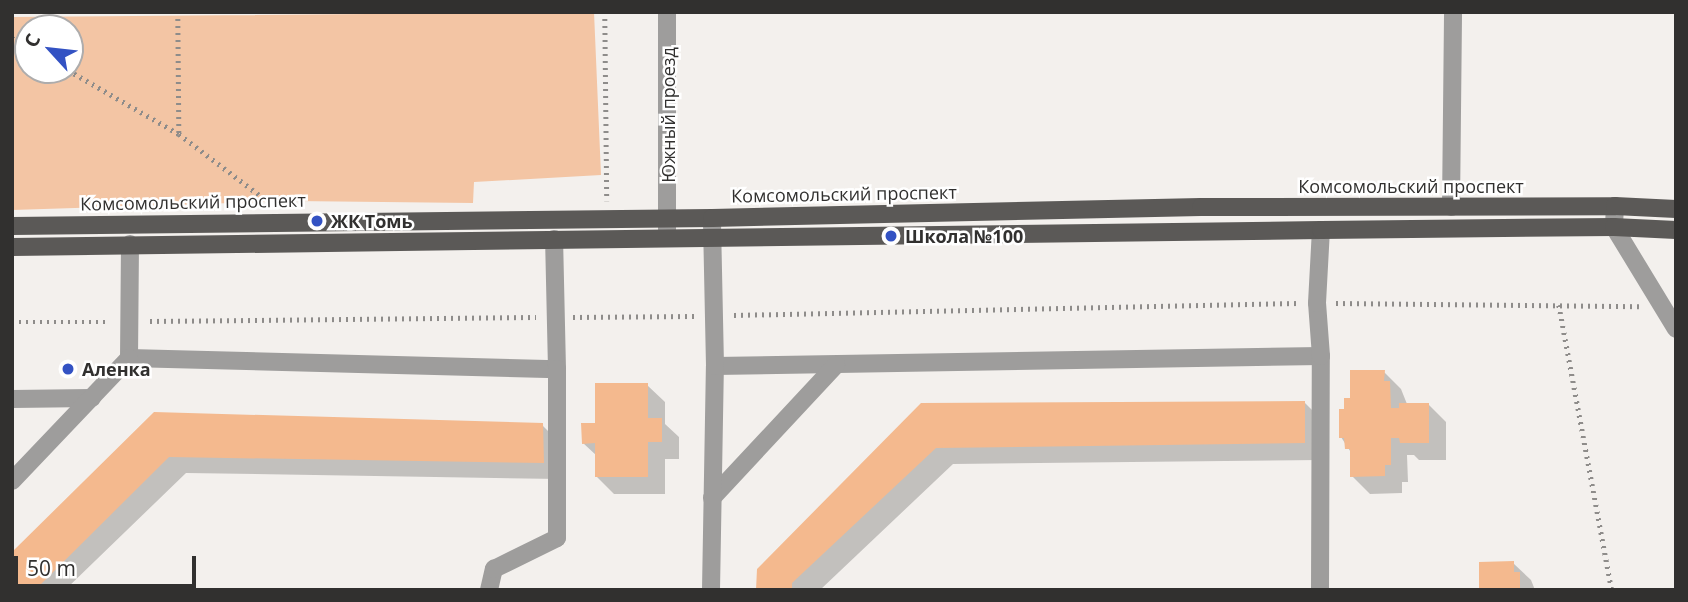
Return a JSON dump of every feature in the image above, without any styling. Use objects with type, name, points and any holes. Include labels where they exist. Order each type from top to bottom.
[{"type":"main road","name":"Комсомольский проспект","points":[[12,226],[293,220],[712,218],[1201,207],[1615,206],[1676,209]]},
{"type":"main road","points":[[12,247],[1321,230],[1676,230]]},
{"type":"street","name":"Южный проезд","points":[[667,12],[667,238]]},
{"type":"street","points":[[1451,207],[1453,12]]},
{"type":"street","points":[[1615,206],[1614,228],[1659,306],[1676,329]]},
{"type":"street","points":[[711,590],[715,366],[712,218]]},
{"type":"street","points":[[1320,590],[1321,356],[1317,303],[1321,230]]},
{"type":"street","points":[[489,590],[494,569],[557,538],[554,239]]},
{"type":"street","points":[[12,481],[129,358],[130,244]]},
{"type":"street","points":[[715,366],[1321,356]]},
{"type":"street","points":[[129,358],[557,369]]},
{"type":"street","points":[[712,498],[836,365]]},
{"type":"street","points":[[12,399],[92,398]]},
{"type":"path","points":[[178,12],[179,134]]},
{"type":"path","points":[[605,12],[607,219]]},
{"type":"path","points":[[84,79],[179,134],[293,220]]},
{"type":"path","points":[[12,322],[715,316],[1317,303],[1659,306]]},
{"type":"path","points":[[1559,306],[1612,590]]},
{"type":"shaded area","points":[[594,12],[601,175],[474,182],[473,203],[293,201],[12,210],[12,17],[14,84],[84,84],[84,16]]},
{"type":"building","points":[[1350,370],[1385,370],[1384,381],[1390,381],[1391,408],[1399,408],[1399,403],[1429,403],[1429,443],[1400,443],[1399,438],[1391,438],[1391,465],[1385,465],[1385,476],[1350,477],[1350,449],[1345,449],[1344,438],[1339,438],[1339,409],[1344,409],[1344,398],[1350,398]]},
{"type":"building","points":[[595,383],[648,383],[648,418],[662,418],[662,442],[648,442],[648,477],[595,477],[595,443],[582,444],[581,423],[595,423]]},
{"type":"building","points":[[1305,401],[1305,443],[936,448],[792,583],[792,590],[756,590],[757,569],[921,403]]},
{"type":"building","points":[[154,412],[543,423],[544,463],[169,457],[35,590],[12,590],[12,552]]},
{"type":"building","points":[[1514,561],[1514,572],[1520,572],[1520,590],[1479,590],[1479,562]]},
{"type":"place","name":"ЖК Томь","points":[[317,221]]},
{"type":"place","name":"Школа №100","points":[[891,236]]},
{"type":"place","name":"Аленка","points":[[68,369]]}]
